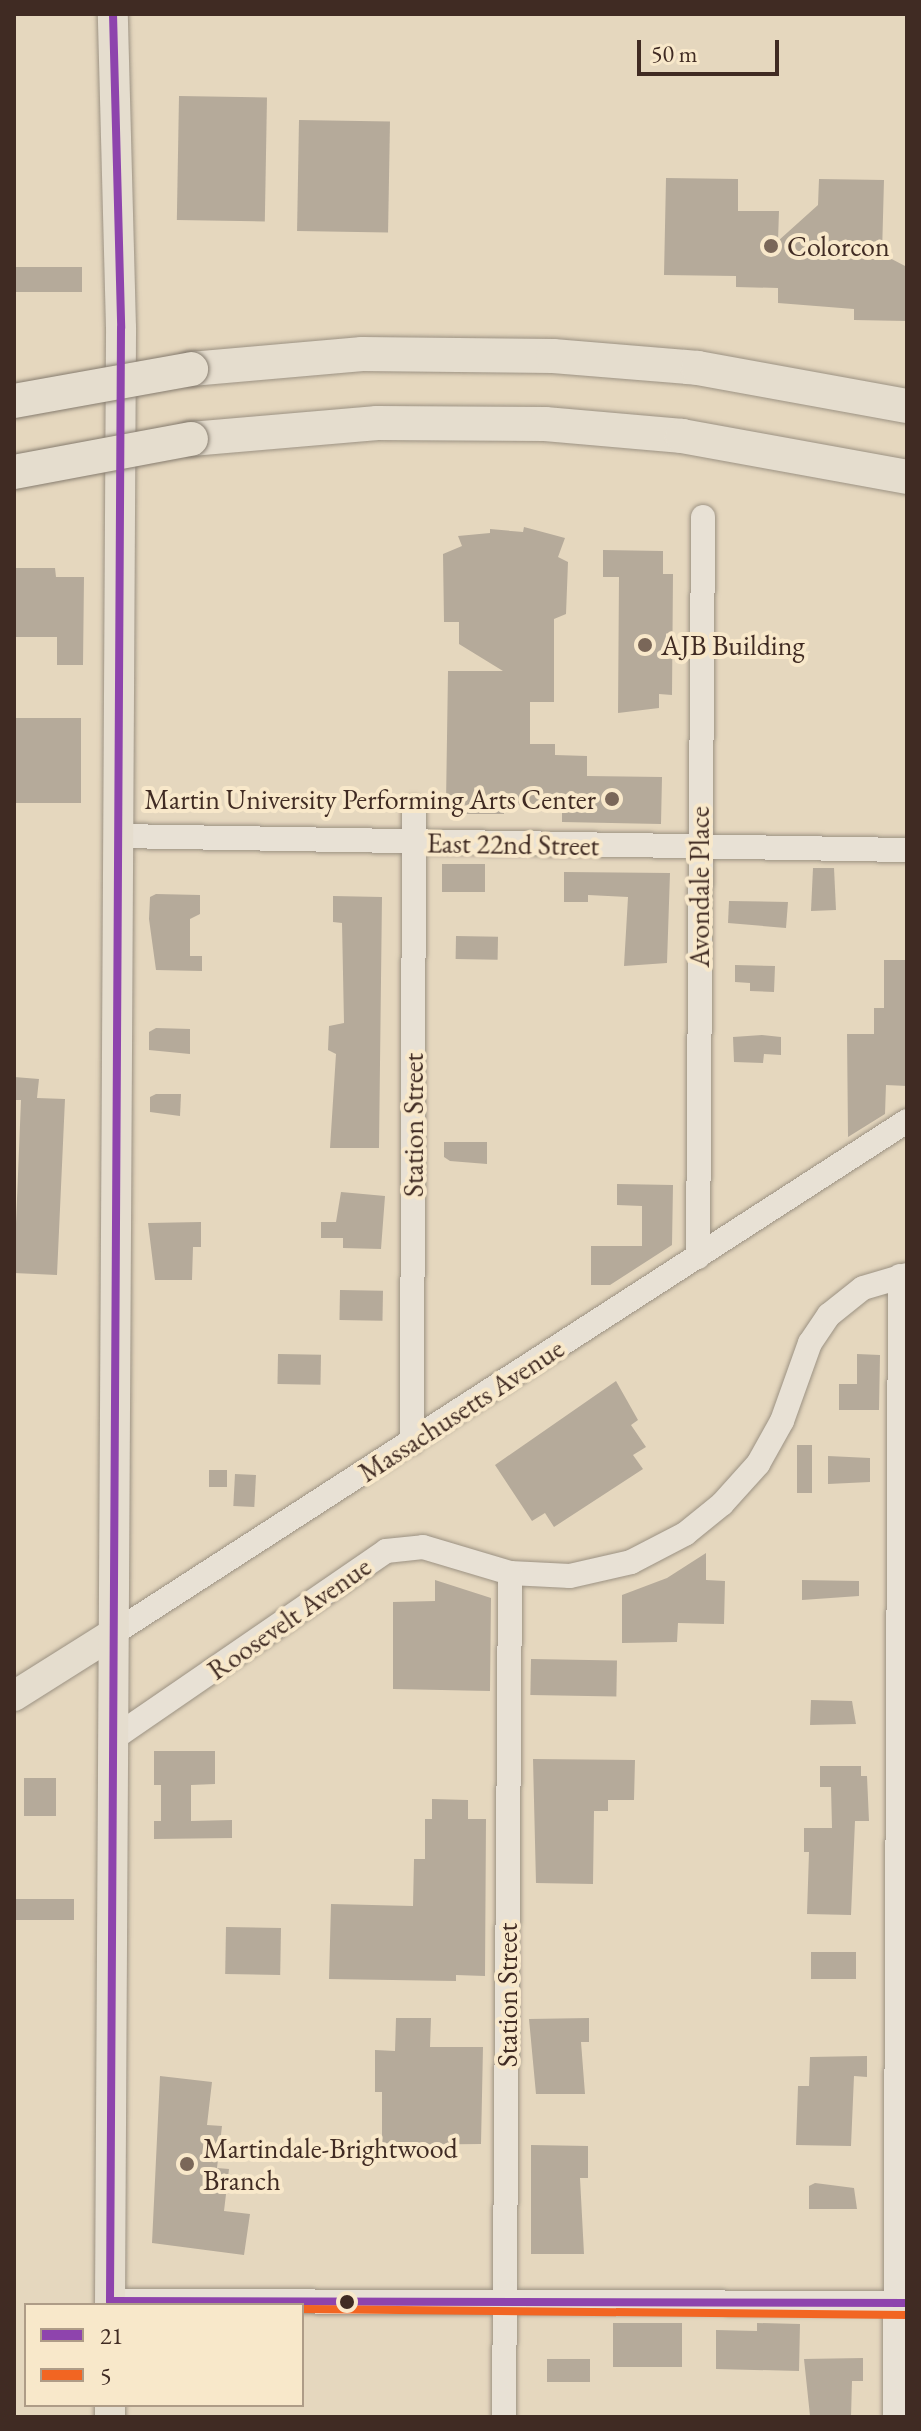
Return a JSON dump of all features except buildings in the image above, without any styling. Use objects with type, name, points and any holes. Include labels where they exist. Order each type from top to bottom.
[{"type":"highway","points":[[14,401],[191,369],[362,354],[553,356],[698,368],[907,406]]},
{"type":"highway","points":[[14,472],[191,439],[377,423],[545,424],[724,442],[907,477]]},
{"type":"main road","points":[[110,2303],[121,328],[113,14]]},
{"type":"main road","name":"Massachusetts Avenue","points":[[14,1696],[114,1633]]},
{"type":"street","name":"Avondale Place","points":[[698,1257],[703,517]]},
{"type":"street","name":"Station Street","points":[[412,1442],[414,808]]},
{"type":"street","name":"East 22nd Street","points":[[119,836],[907,850]]},
{"type":"street","name":"Massachusetts Avenue","points":[[114,1633],[907,1121]]},
{"type":"street","name":"Roosevelt Avenue","points":[[114,1738],[378,1555],[409,1546],[510,1573],[570,1576],[609,1570],[685,1534],[722,1504],[758,1464],[782,1421],[810,1343],[829,1315],[863,1288],[904,1275]]},
{"type":"street","points":[[895,2417],[901,2303],[904,1275]]},
{"type":"street","name":"Station Street","points":[[504,2417],[510,1573]]},
{"type":"street","points":[[110,2303],[504,2300],[901,2303]]},
{"type":"transit line","name":"21","points":[[113,14],[121,328],[110,2301],[907,2303]]},
{"type":"transit line","name":"5","points":[[304,2309],[907,2315]]},
{"type":"place","name":"Colorcon","points":[[771,246]]},
{"type":"place","name":"AJB Building","points":[[645,645]]},
{"type":"place","name":"Martin University Performing Arts Center","points":[[612,799]]},
{"type":"place","name":"Martindale-Brightwood Branch","points":[[187,2164]]}]
